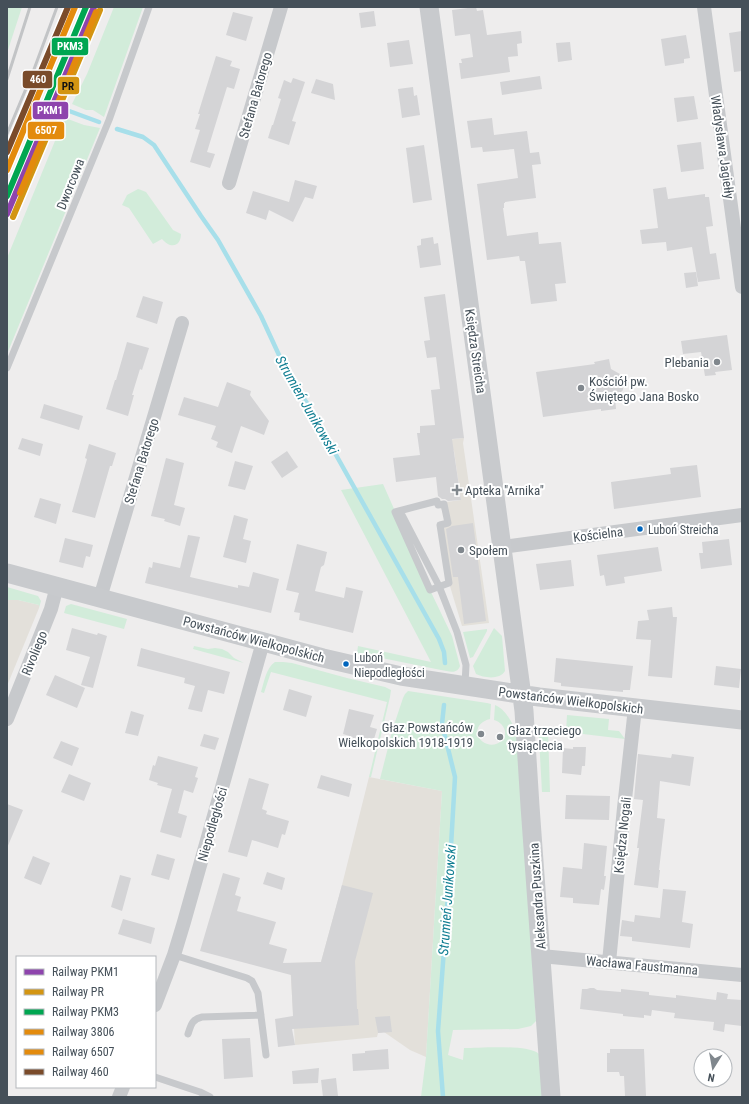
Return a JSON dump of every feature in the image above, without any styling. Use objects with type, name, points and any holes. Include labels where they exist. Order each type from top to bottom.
[{"type":"street","name":"Stefana Batorego","points":[[228,183],[281,7]]},
{"type":"street","name":"Księdza Streicha","points":[[429,7],[522,695]]},
{"type":"street","name":"Władysława Jagiełły","points":[[704,7],[742,287]]},
{"type":"street","name":"Stefana Batorego","points":[[100,598],[182,324]]},
{"type":"street","name":"Kościelna","points":[[502,547],[742,514]]},
{"type":"street","name":"Powstańców Wielkopolskich","points":[[7,573],[370,670],[465,687],[522,695],[742,720]]},
{"type":"street","name":"Rivoliego","points":[[7,719],[53,604],[57,586]]},
{"type":"street","name":"Niepodległości","points":[[156,1002],[174,955],[190,904],[263,642]]},
{"type":"street","name":"Aleksandra Puszkina","points":[[522,695],[551,1097]]},
{"type":"street","name":"Księdza Nogali","points":[[609,962],[635,708]]},
{"type":"street","name":"Wacława Faustmanna","points":[[541,956],[742,975]]},
{"type":"lane","name":"Dworcowa","points":[[7,368],[109,120],[149,7]]},
{"type":"lane","points":[[439,586],[449,583],[440,525],[448,523],[444,504],[438,505],[437,501],[400,511],[439,586],[457,632],[466,670],[465,687]]},
{"type":"lane","points":[[174,955],[247,978],[252,982],[258,993],[266,1055]]},
{"type":"lane","points":[[188,1034],[193,1021],[197,1018],[260,1015]]},
{"type":"lane","points":[[156,1076],[210,1097]]},
{"type":"shaded area","points":[[464,438],[463,443],[489,623],[462,626],[449,583],[440,525],[447,523],[439,503],[461,500],[454,451],[446,440]]},
{"type":"shaded area","points":[[7,600],[18,600],[39,605],[39,608],[7,686]]},
{"type":"shaded area","points":[[369,777],[442,791],[426,1057],[410,1050],[384,1032],[378,1033],[377,1037],[295,1045],[290,963],[321,962]]},
{"type":"green space","points":[[7,7],[22,7],[7,53]]},
{"type":"green space","points":[[114,7],[143,7],[104,117],[93,110],[86,110],[72,104],[87,74]]},
{"type":"green space","points":[[57,115],[84,125],[100,128],[7,354],[7,258],[57,136],[49,133]]},
{"type":"green space","points":[[138,189],[146,192],[173,230],[181,234],[180,241],[177,244],[170,245],[162,239],[153,244],[129,208],[122,205],[127,195]]},
{"type":"green space","points":[[383,484],[452,636],[460,666],[457,671],[446,671],[357,653],[358,646],[431,662],[341,490]]},
{"type":"green space","points":[[7,587],[38,596],[41,601],[39,608],[39,605],[18,600],[7,600]]},
{"type":"green space","points":[[71,604],[127,619],[124,629],[64,613],[66,606]]},
{"type":"green space","points":[[494,628],[502,636],[505,671],[503,674],[496,677],[476,674],[473,666]]},
{"type":"green space","points":[[487,629],[473,657],[470,658],[463,632]]},
{"type":"green space","points":[[194,646],[208,649],[222,649],[244,663],[193,649]]},
{"type":"green space","points":[[275,662],[292,663],[385,687],[391,690],[371,777],[369,777],[387,702],[271,672],[264,693],[261,692],[267,671]]},
{"type":"green space","points":[[408,691],[491,704],[490,719],[478,727],[477,732],[480,739],[486,744],[494,745],[501,741],[505,735],[503,726],[494,720],[495,705],[503,711],[513,725],[517,726],[536,1021],[531,1026],[518,1029],[453,1030],[448,1055],[463,1060],[464,1048],[515,1048],[533,1051],[539,1054],[543,1097],[421,1097],[426,1057],[442,791],[380,779],[393,728],[403,698]]},
{"type":"green space","points":[[567,715],[609,719],[608,730],[619,731],[625,739],[566,732]]},
{"type":"green space","points":[[540,729],[548,730],[550,792],[542,792],[539,738]]},
{"type":"building","points":[[476,7],[477,11],[483,10],[487,35],[521,31],[522,43],[517,44],[518,56],[508,57],[510,72],[461,79],[459,63],[462,63],[461,59],[473,57],[470,34],[455,36],[452,10]]},
{"type":"building","points":[[374,11],[376,26],[361,28],[359,13]]},
{"type":"building","points":[[233,12],[253,17],[246,41],[226,35]]},
{"type":"building","points":[[742,31],[742,71],[734,72],[729,33]]},
{"type":"building","points":[[686,35],[690,58],[684,59],[684,63],[665,66],[661,39]]},
{"type":"building","points":[[409,40],[413,64],[390,67],[387,43]]},
{"type":"building","points":[[570,42],[572,60],[558,62],[556,43]]},
{"type":"building","points":[[216,56],[232,61],[230,66],[240,69],[234,89],[227,87],[207,152],[215,154],[210,168],[190,162],[200,130],[195,129],[200,114],[198,114]]},
{"type":"building","points":[[540,76],[542,89],[502,95],[500,82]]},
{"type":"building","points":[[293,78],[305,82],[292,121],[296,122],[289,145],[268,138],[281,99],[278,98],[284,80],[291,83]]},
{"type":"building","points":[[316,79],[333,84],[335,100],[311,93]]},
{"type":"building","points":[[413,87],[414,96],[417,95],[420,115],[402,118],[398,89]]},
{"type":"building","points":[[694,96],[698,119],[677,122],[674,98]]},
{"type":"building","points":[[492,118],[494,135],[527,131],[530,153],[539,152],[541,164],[532,165],[536,198],[505,202],[503,208],[507,236],[538,232],[539,244],[561,242],[566,283],[555,284],[557,301],[531,304],[525,261],[520,261],[519,256],[487,260],[477,184],[518,178],[514,149],[483,152],[482,147],[471,148],[467,121]]},
{"type":"building","points":[[701,142],[704,169],[681,172],[677,145]]},
{"type":"building","points":[[424,145],[432,200],[413,203],[406,148]]},
{"type":"building","points":[[295,180],[317,186],[313,199],[305,197],[293,222],[269,210],[266,220],[246,213],[253,191],[289,202]]},
{"type":"building","points":[[666,187],[668,199],[705,194],[705,197],[709,197],[713,226],[706,227],[710,254],[716,253],[720,279],[698,282],[692,247],[667,251],[666,242],[642,244],[640,230],[658,228],[653,189]]},
{"type":"building","points":[[433,237],[434,244],[438,243],[441,265],[420,268],[417,246],[421,245],[421,239]]},
{"type":"building","points":[[696,272],[698,286],[686,288],[684,273]]},
{"type":"building","points":[[445,294],[464,438],[452,439],[461,500],[448,501],[438,496],[436,477],[396,482],[393,458],[420,455],[417,433],[420,433],[420,426],[435,425],[431,390],[440,389],[436,357],[427,358],[424,341],[430,340],[424,297]]},
{"type":"building","points":[[143,296],[163,302],[157,324],[136,317]]},
{"type":"building","name":"Plebania","points":[[727,335],[732,370],[715,372],[716,375],[705,376],[701,352],[683,354],[681,341]]},
{"type":"building","points":[[127,342],[149,348],[142,370],[140,369],[132,395],[134,395],[128,416],[106,409]]},
{"type":"building","name":"Kościół pw. Świętego Jana Bosko","points":[[609,359],[611,369],[622,376],[624,382],[623,390],[615,398],[616,409],[601,411],[601,409],[543,417],[536,372],[595,364],[594,362]]},
{"type":"building","points":[[227,382],[251,391],[250,395],[269,421],[264,435],[241,426],[232,453],[216,447],[218,442],[211,439],[216,426],[178,415],[184,397],[218,407]]},
{"type":"building","points":[[44,404],[83,416],[79,430],[40,418]]},
{"type":"building","points":[[22,438],[43,444],[40,456],[18,449]]},
{"type":"building","points":[[89,444],[116,453],[112,466],[110,466],[95,518],[72,512],[87,459],[85,458]]},
{"type":"building","points":[[287,451],[298,467],[282,478],[271,462]]},
{"type":"building","points":[[166,458],[184,463],[174,505],[185,508],[180,526],[164,521],[165,519],[151,516]]},
{"type":"building","points":[[235,461],[253,466],[245,490],[228,486]]},
{"type":"building","points":[[697,465],[701,497],[614,509],[611,482],[671,474],[670,468]]},
{"type":"building","points":[[40,498],[61,504],[56,524],[34,517]]},
{"type":"building","points":[[234,515],[248,519],[243,539],[251,541],[246,563],[223,557]]},
{"type":"building","points":[[473,523],[486,621],[464,624],[458,577],[453,577],[446,529],[452,526]]},
{"type":"building","points":[[188,535],[200,537],[190,577],[238,588],[238,585],[249,587],[253,572],[279,579],[271,613],[145,583],[149,567],[152,568],[153,562],[180,568]]},
{"type":"building","points":[[65,538],[93,545],[90,557],[86,556],[83,568],[59,562]]},
{"type":"building","points":[[729,539],[732,565],[701,569],[699,553],[703,553],[702,542]]},
{"type":"building","points":[[297,544],[327,552],[324,565],[321,567],[315,591],[344,598],[346,587],[363,591],[353,633],[299,620],[300,613],[294,612],[299,593],[286,590]]},
{"type":"building","points":[[658,547],[662,571],[624,577],[625,583],[606,586],[604,575],[600,576],[597,555]]},
{"type":"building","points":[[571,560],[574,586],[540,590],[536,564]]},
{"type":"building","points":[[672,607],[673,617],[677,617],[672,678],[648,676],[651,640],[636,639],[638,621],[649,620],[647,610]]},
{"type":"building","points":[[72,628],[97,635],[98,633],[107,636],[93,688],[81,685],[90,657],[66,650]]},
{"type":"building","points":[[141,648],[230,672],[224,694],[208,690],[202,712],[188,709],[195,686],[184,683],[185,678],[137,666]]},
{"type":"building","points":[[556,658],[633,666],[630,690],[623,690],[623,692],[561,686],[561,683],[554,682]]},
{"type":"building","points":[[716,666],[741,669],[739,688],[714,685]]},
{"type":"building","points":[[55,675],[85,688],[77,708],[46,695]]},
{"type":"building","points":[[289,689],[312,696],[306,717],[283,710]]},
{"type":"building","points":[[349,709],[374,715],[370,727],[377,729],[371,749],[352,744],[353,737],[343,734]]},
{"type":"building","points":[[131,711],[144,715],[138,736],[125,733]]},
{"type":"building","points":[[204,734],[219,738],[215,750],[200,746]]},
{"type":"building","points":[[61,741],[79,748],[72,766],[53,758]]},
{"type":"building","points":[[573,747],[586,747],[585,766],[582,766],[581,775],[562,773],[563,748],[573,749]]},
{"type":"building","points":[[638,754],[671,758],[672,754],[694,757],[690,786],[660,781],[657,818],[665,819],[658,888],[634,885],[643,800],[634,799]]},
{"type":"building","points":[[158,756],[198,767],[195,777],[198,778],[193,793],[184,790],[178,813],[187,816],[181,838],[160,832],[172,789],[157,785],[158,783],[149,780],[153,765],[155,766]]},
{"type":"building","points":[[69,774],[91,783],[84,801],[61,792]]},
{"type":"building","points":[[321,775],[352,784],[349,797],[317,788]]},
{"type":"building","points":[[249,778],[269,784],[262,809],[267,811],[266,814],[289,821],[285,835],[282,834],[278,848],[252,840],[247,857],[228,852]]},
{"type":"building","points":[[566,795],[610,796],[609,820],[565,819]]},
{"type":"building","points":[[7,804],[23,810],[7,848]]},
{"type":"building","points":[[584,843],[607,846],[604,876],[606,876],[604,890],[601,889],[599,905],[573,903],[573,898],[560,897],[563,867],[582,869]]},
{"type":"building","points":[[157,854],[175,859],[169,880],[151,875]]},
{"type":"building","points":[[33,856],[50,863],[41,885],[24,878]]},
{"type":"building","points":[[267,872],[285,878],[282,890],[263,884]]},
{"type":"building","points":[[223,873],[240,878],[235,895],[241,897],[237,911],[276,922],[269,944],[287,949],[283,963],[321,962],[342,885],[373,893],[355,961],[359,1025],[292,1029],[295,1045],[278,1047],[275,1019],[293,1016],[291,975],[200,951]]},
{"type":"building","points":[[120,875],[131,878],[122,911],[111,907]]},
{"type":"building","points":[[663,889],[686,891],[682,922],[693,924],[690,948],[632,941],[632,937],[620,936],[622,920],[634,922],[635,915],[660,918]]},
{"type":"building","points":[[123,919],[155,928],[151,944],[118,934]]},
{"type":"building","points":[[590,988],[621,992],[621,989],[649,992],[649,995],[676,998],[676,995],[716,1000],[717,992],[728,994],[727,999],[742,1000],[742,1026],[725,1024],[724,1032],[713,1030],[714,1022],[674,1018],[675,1013],[652,1010],[651,1016],[644,1015],[644,1018],[580,1009],[582,989]]},
{"type":"building","points":[[390,1016],[392,1032],[378,1033],[375,1017]]},
{"type":"building","points":[[250,1038],[253,1077],[224,1079],[222,1039]]},
{"type":"building","points":[[388,1049],[389,1069],[353,1071],[352,1054]]},
{"type":"building","points":[[610,1049],[644,1049],[646,1096],[625,1096],[624,1076],[620,1076],[619,1072],[607,1072],[607,1053],[610,1053]]},
{"type":"building","points":[[319,1068],[318,1083],[293,1084],[292,1071]]},
{"type":"building","points":[[336,1078],[338,1096],[323,1097],[321,1080]]},
{"type":"waterway","name":"Strumień Junikowski","points":[[61,108],[99,122]]},
{"type":"waterway","name":"Strumień Junikowski","points":[[117,129],[143,137],[154,145],[218,240],[261,316],[291,381],[307,403],[439,639],[444,652],[445,663]]},
{"type":"waterway","name":"Strumień Junikowski","points":[[443,1097],[438,1031],[455,777],[442,724],[444,705]]},
{"type":"railway","points":[[7,79],[30,7]]},
{"type":"railway","points":[[7,134],[33,72],[57,7]]},
{"type":"railway","points":[[7,162],[58,40],[70,7]]},
{"type":"rail line","name":"460","points":[[7,152],[68,7]]},
{"type":"rail line","name":"3806","points":[[7,170],[75,7]]},
{"type":"rail line","name":"PKM3","points":[[7,196],[86,7]]},
{"type":"rail line","name":"PKM1","points":[[7,214],[94,7]]},
{"type":"rail line","name":"PR","points":[[13,217],[100,10]]},
{"type":"rail line","name":"6507","points":[[20,193],[96,12]]},
{"type":"place","name":"Plebania","points":[[717,362]]},
{"type":"place","name":"Kościół pw. Świętego Jana Bosko","points":[[581,388]]},
{"type":"place","name":"Apteka \"Arnika\"","points":[[457,490]]},
{"type":"place","name":"Luboń Streicha","points":[[640,529]]},
{"type":"place","name":"Społem","points":[[461,550]]},
{"type":"place","name":"Luboń Niepodległości","points":[[346,664]]},
{"type":"place","name":"Głaz Powstańców Wielkopolskich 1918-1919","points":[[481,734]]},
{"type":"place","name":"Głaz trzeciego tysiąclecia","points":[[500,737]]}]
